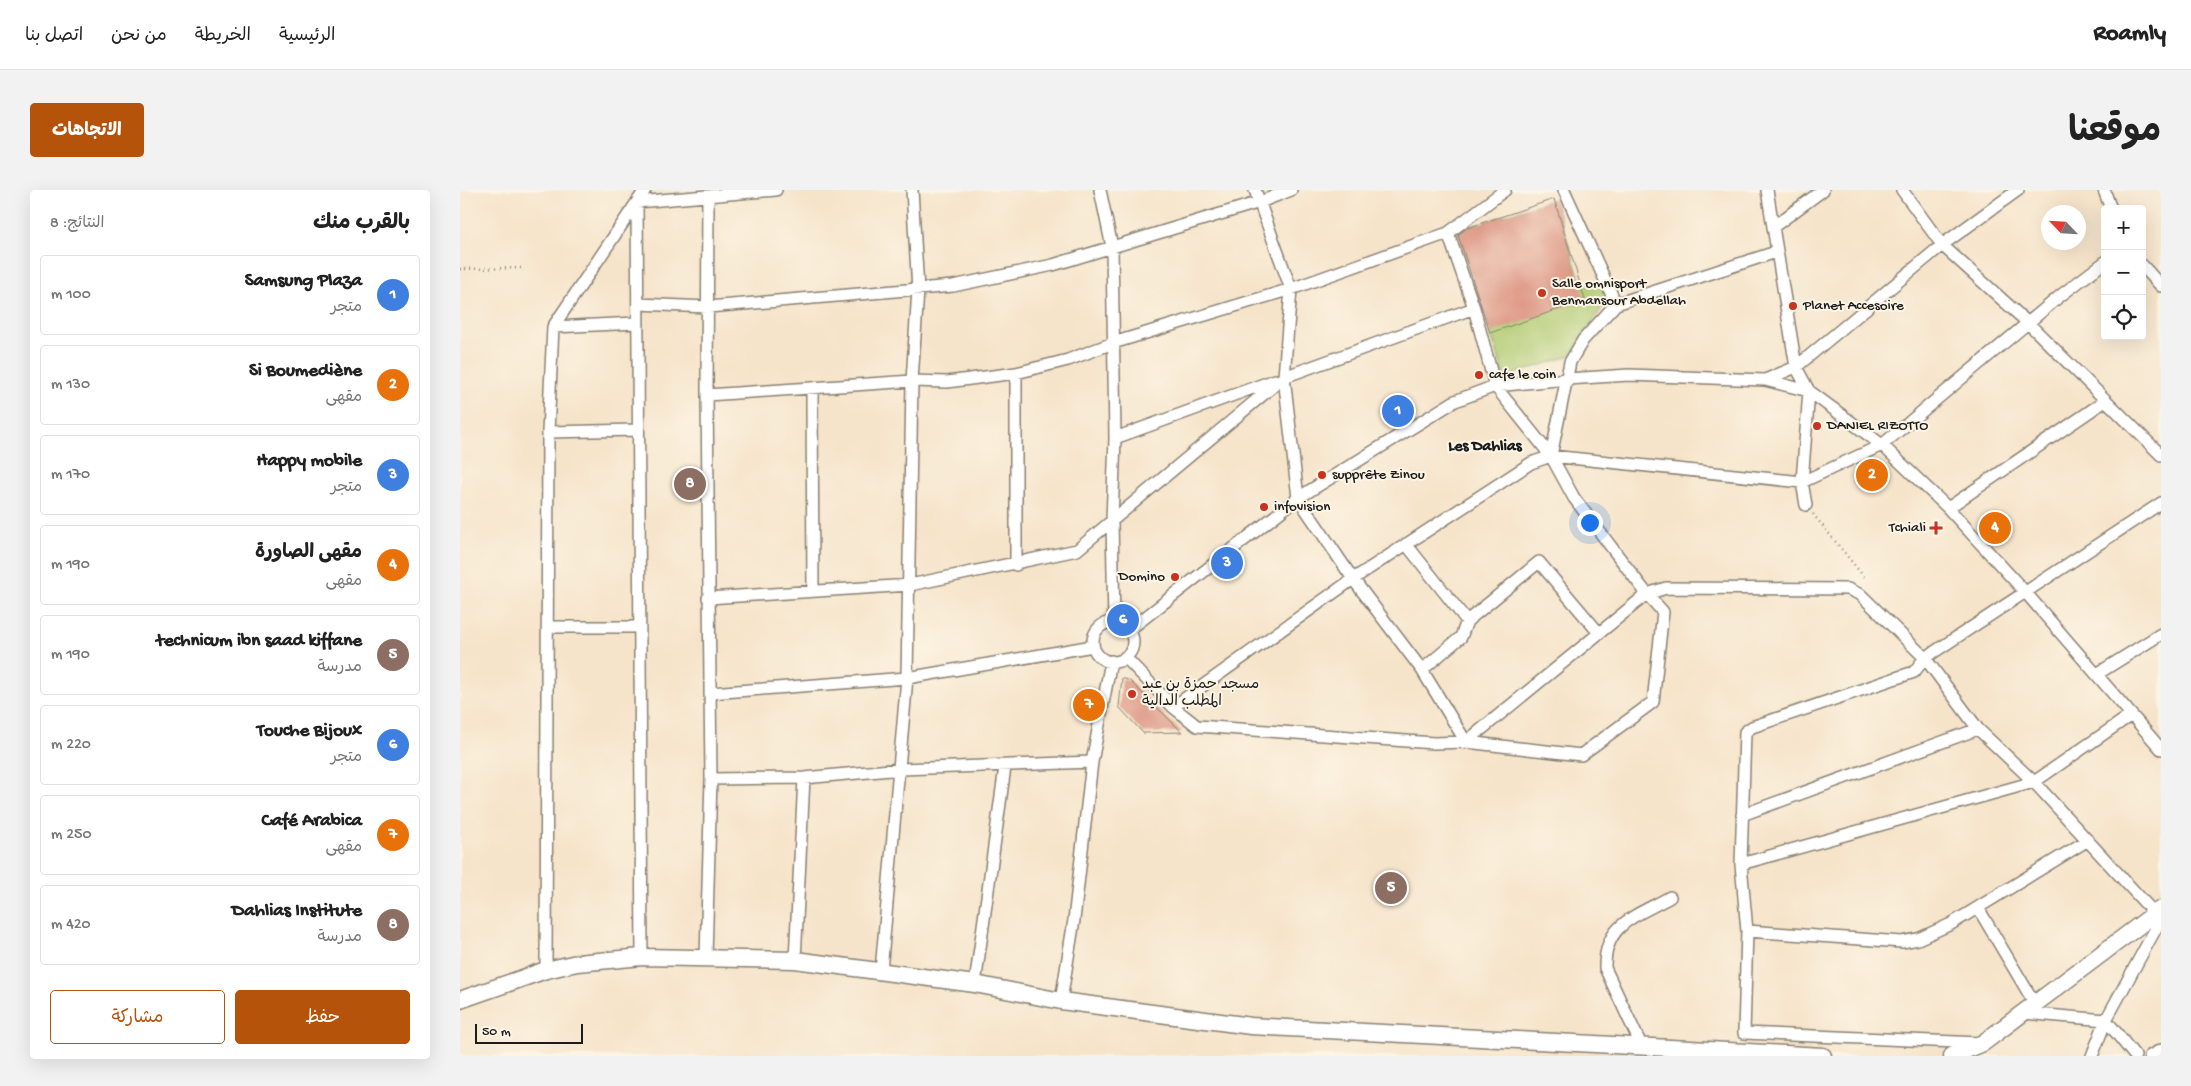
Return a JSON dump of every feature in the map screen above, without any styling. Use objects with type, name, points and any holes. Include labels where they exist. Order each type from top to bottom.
[{"type":"street","points":[[546,970],[548,432],[553,328],[645,190]]},
{"type":"street","points":[[637,202],[776,190]]},
{"type":"street","points":[[881,971],[901,769],[907,678],[912,381],[918,290],[912,190]]},
{"type":"street","points":[[1100,190],[1112,247],[1115,438],[1112,520],[1114,622]]},
{"type":"street","points":[[1255,190],[1291,289],[1284,377],[1298,498],[1353,579],[1422,670],[1466,742]]},
{"type":"street","points":[[638,304],[708,307],[953,286],[1053,265],[1260,202],[1291,190]]},
{"type":"street","points":[[707,396],[912,381],[947,382],[1016,374],[1068,360],[1113,343],[1291,289],[1448,233],[1505,190]]},
{"type":"street","points":[[1564,190],[1616,304]]},
{"type":"street","points":[[1767,190],[1796,367],[1809,391],[1802,482],[1806,505]]},
{"type":"street","points":[[1773,227],[1823,190]]},
{"type":"street","points":[[1902,190],[1942,245],[2028,323],[2161,455]]},
{"type":"street","points":[[1765,380],[1796,367],[1942,245],[2018,190]]},
{"type":"street","points":[[2104,190],[2110,205]]},
{"type":"street","points":[[706,957],[711,779],[708,598],[708,197]]},
{"type":"street","points":[[637,202],[637,430],[642,957]]},
{"type":"street","points":[[1125,657],[1173,707],[1197,726],[1434,743],[1466,742],[1581,755],[1653,702],[1663,612],[1647,594],[1574,498],[1551,456],[1495,386],[1474,308],[1448,233]]},
{"type":"street","points":[[1551,456],[1570,362],[1583,340],[1616,304],[1776,252]]},
{"type":"street","points":[[1173,707],[1353,579],[1531,463],[1551,456],[1802,482],[1882,445],[2028,323],[2101,265]]},
{"type":"street","points":[[2146,269],[2161,286]]},
{"type":"street","points":[[1115,438],[1474,308]]},
{"type":"street","points":[[553,328],[637,323]]},
{"type":"street","points":[[1016,374],[1016,565]]},
{"type":"street","points":[[1129,630],[1298,498],[1455,402],[1495,386],[1629,375],[1765,380],[1809,391],[1882,445],[1948,508],[2026,593],[2161,749]]},
{"type":"street","points":[[708,598],[910,585],[1016,565],[1077,550],[1284,377]]},
{"type":"street","points":[[812,388],[813,592]]},
{"type":"street","points":[[1948,508],[2105,401]]},
{"type":"street","points":[[548,432],[637,430]]},
{"type":"street","points":[[1983,1043],[1744,1033],[1747,931],[1741,864],[1745,732],[1752,727],[1914,672],[1925,658],[2161,503]]},
{"type":"street","points":[[1406,544],[1468,621]]},
{"type":"street","points":[[1422,670],[1461,637],[1468,621],[1539,562],[1599,633]]},
{"type":"street","points":[[1466,742],[1647,594],[1666,588],[1848,588],[1861,595],[1925,658],[1978,729],[2034,782],[2159,914]]},
{"type":"street","points":[[1114,622],[1119,623],[1129,630],[1131,635],[1131,647],[1125,657],[1111,661],[1100,656],[1093,646],[1098,629],[1102,625],[1114,622]]},
{"type":"street","points":[[548,627],[640,627]]},
{"type":"street","points":[[2097,674],[2161,634]]},
{"type":"street","points":[[710,693],[907,678],[1093,646]]},
{"type":"street","points":[[1061,1001],[1074,920],[1092,762],[1111,661]]},
{"type":"street","points":[[1741,864],[2034,782],[2131,715]]},
{"type":"street","points":[[1742,815],[1978,729]]},
{"type":"street","points":[[711,779],[804,778],[901,769],[1005,767],[1092,762]]},
{"type":"street","points":[[975,984],[1005,767]]},
{"type":"street","points":[[795,960],[804,778]]},
{"type":"street","points":[[1747,931],[1902,942],[1918,938],[1951,924],[2088,840]]},
{"type":"street","points":[[1642,1046],[1605,968],[1605,955],[1612,933],[1670,897]]},
{"type":"street","points":[[1978,908],[2029,1008]]},
{"type":"street","points":[[1952,1056],[1983,1043],[2159,914]]},
{"type":"street","points":[[2092,1056],[2106,1020],[2159,914]]},
{"type":"street","points":[[460,1000],[546,970],[577,963],[642,957],[795,960],[975,984],[1061,1001],[1250,1026],[1823,1056]]},
{"type":"street","points":[[2029,1008],[2106,1020],[2135,1056]]},
{"type":"street","points":[[2150,1056],[2161,1050]]},
{"type":"path","points":[[460,269],[523,268]]},
{"type":"path","points":[[1806,505],[1865,578]]},
{"type":"green space","name":"Salle omnisport Benmansour Abdellah","points":[[1554,199],[1582,286],[1602,280],[1608,299],[1570,356],[1505,377],[1457,231]]},
{"type":"building","name":"Salle omnisport Benmansour Abdellah","points":[[1554,199],[1585,300],[1490,333],[1458,235],[1467,228]]},
{"type":"building","name":"مسجد حمزة بن عبد المطلب الدالية","points":[[1122,678],[1130,681],[1182,732],[1143,733],[1119,707]]},
{"type":"place","name":"Salle omnisport Benmansour Abdellah","points":[[1542,293]]},
{"type":"place","name":"Planet Accesoire","points":[[1793,306]]},
{"type":"place","name":"cafe le coin","points":[[1479,375]]},
{"type":"place","name":"Samsung Plaza","points":[[1398,411]]},
{"type":"place","name":"DANIEL RIZOTTO","points":[[1817,426]]},
{"type":"place","name":"supprête Zinou","points":[[1322,475]]},
{"type":"place","name":"Si Boumediène","points":[[1872,475]]},
{"type":"place","name":"Dahlias Institute","points":[[690,484]]},
{"type":"place","name":"infovision","points":[[1264,507]]},
{"type":"place","name":"Tchiali","points":[[1936,528]]},
{"type":"place","name":"مقهى الصاورة","points":[[1995,528]]},
{"type":"place","name":"Happy mobile","points":[[1227,563]]},
{"type":"place","name":"Domino","points":[[1175,577]]},
{"type":"place","name":"Touche Bijoux","points":[[1123,620]]},
{"type":"place","name":"مسجد حمزة بن عبد المطلب الدالية","points":[[1132,694]]},
{"type":"place","name":"Café Arabica","points":[[1089,705]]},
{"type":"place","name":"technicum ibn saad kiffane","points":[[1391,888]]},
{"type":"district","name":"Les Dahlias","points":[[1485,447]]}]
